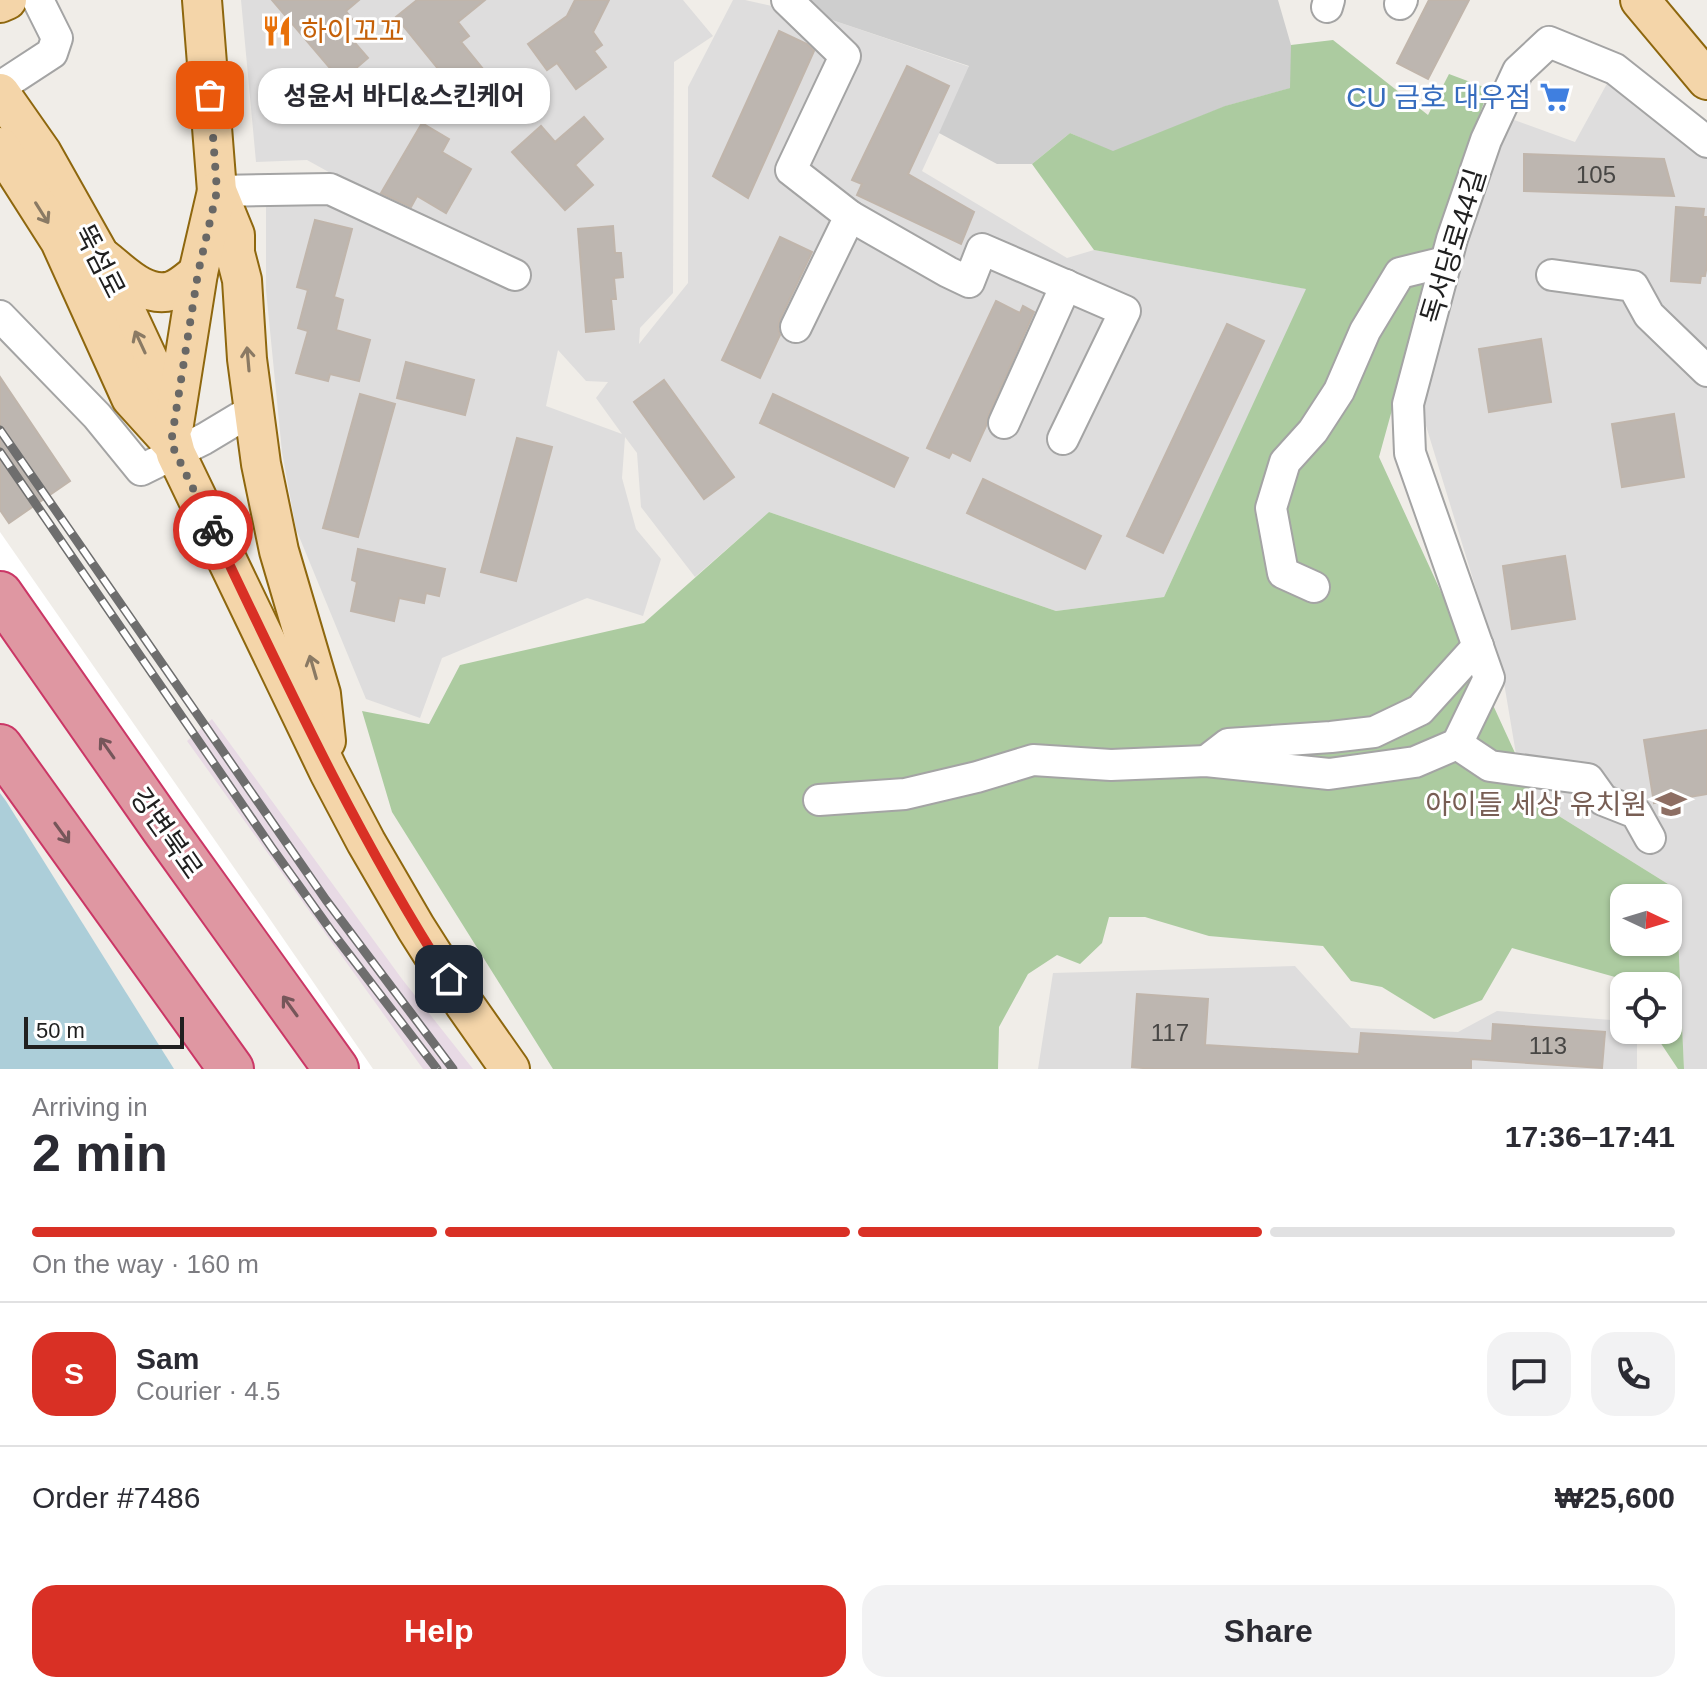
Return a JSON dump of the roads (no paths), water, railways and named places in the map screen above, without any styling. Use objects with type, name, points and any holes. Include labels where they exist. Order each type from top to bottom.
[{"type":"highway","name":"강변북로","points":[[0,594],[336,1069]]},
{"type":"highway","points":[[0,747],[231,1069]]},
{"type":"main road","points":[[0,3],[7,0]]},
{"type":"main road","points":[[174,448],[198,273],[217,191],[202,0]]},
{"type":"main road","points":[[1640,0],[1707,80]]},
{"type":"main road","name":"뚝섬로","points":[[0,93],[42,153],[100,256],[155,374],[174,448],[329,772],[416,928],[510,1069]]},
{"type":"main road","name":"뚝섬로","points":[[0,147],[60,241],[131,398],[174,448]]},
{"type":"main road","points":[[217,191],[235,235],[261,464],[279,551],[321,694],[329,772]]},
{"type":"main road","points":[[174,448],[183,399],[220,310],[235,253]]},
{"type":"main road","points":[[100,256],[139,286],[156,292],[170,292],[198,273]]},
{"type":"street","points":[[0,87],[52,53],[57,38],[38,0]]},
{"type":"street","points":[[787,0],[845,56],[791,170],[850,216],[969,282],[982,249],[1125,311],[1063,439]]},
{"type":"street","name":"독서당로44길","points":[[1457,744],[1489,678],[1410,453],[1408,404],[1445,262],[1486,140],[1518,71],[1549,42],[1615,69],[1707,142]]},
{"type":"street","points":[[217,191],[330,189],[515,275]]},
{"type":"street","points":[[796,327],[850,216]]},
{"type":"street","points":[[1314,587],[1283,573],[1271,508],[1285,462],[1313,431],[1339,391],[1365,331],[1400,273],[1445,262]]},
{"type":"street","points":[[1552,275],[1633,286],[1649,315],[1707,371]]},
{"type":"street","points":[[1004,423],[1066,285]]},
{"type":"street","points":[[0,316],[97,416],[141,470],[174,448],[239,418],[254,415]]},
{"type":"street","points":[[1206,761],[1228,744],[1374,732],[1420,710],[1478,646]]},
{"type":"street","points":[[819,800],[905,794],[1033,760],[1111,765],[1206,761],[1329,774],[1415,762],[1457,744],[1490,766],[1588,779],[1603,800],[1636,813],[1650,838]]},
{"type":"water","points":[[0,793],[6,801],[174,1069],[0,1069]]},
{"type":"railway","points":[[0,430],[326,900],[453,1069]]},
{"type":"railway","points":[[0,452],[272,848],[437,1069]]},
{"type":"place","name":"하이꼬꼬","points":[[277,31]]},
{"type":"place","name":"성윤서 바디&스킨케어","points":[[210,95]]},
{"type":"place","name":"CU 금호 대우점","points":[[1555,97]]},
{"type":"place","name":"아이들 세상 유치원","points":[[1671,804]]}]
